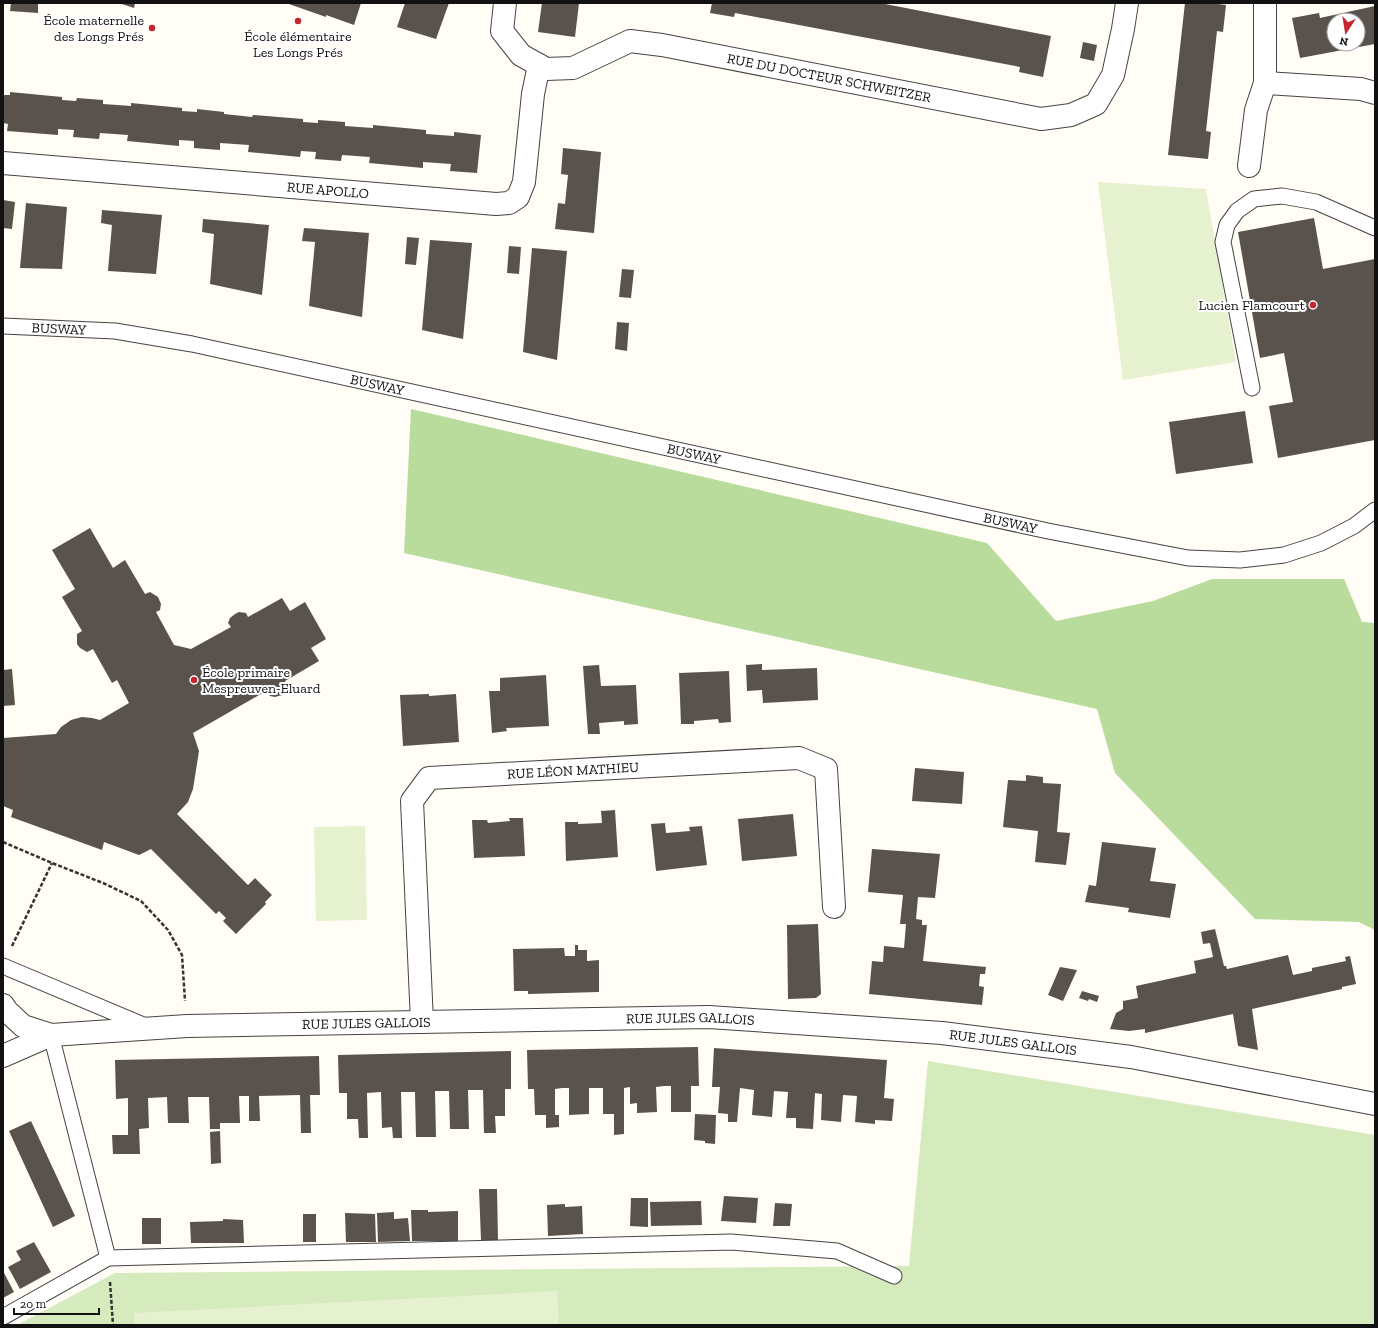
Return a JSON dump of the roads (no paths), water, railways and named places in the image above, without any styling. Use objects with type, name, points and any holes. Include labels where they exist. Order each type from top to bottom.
[{"type":"street","name":"RUE DU DOCTEUR SCHWEITZER","points":[[506,3],[502,30],[521,55],[546,69],[573,68],[630,41],[662,45],[1041,119],[1071,115],[1096,104],[1113,75],[1123,30],[1127,3]]},
{"type":"street","points":[[1249,166],[1256,110],[1265,83],[1265,3]]},
{"type":"street","name":"RUE APOLLO","points":[[3,162],[496,204],[508,203],[518,197],[524,182],[533,94],[539,65]]},
{"type":"street","points":[[1265,83],[1361,89],[1375,93]]},
{"type":"street","name":"RUE LÉON MATHIEU","points":[[422,1022],[412,801],[429,778],[799,758],[826,769],[834,907]]},
{"type":"street","points":[[3,1005],[7,1012],[22,1026],[51,1035]]},
{"type":"street","name":"RUE JULES GALLOIS","points":[[3,1056],[51,1035],[187,1026],[708,1017],[942,1033],[1131,1058],[1375,1104]]},
{"type":"lane","points":[[1252,388],[1223,242],[1227,225],[1237,211],[1254,199],[1282,196],[1316,202],[1375,228]]},
{"type":"lane","name":"BUSWAY","points":[[3,326],[115,331],[192,344],[1048,531],[1188,558],[1240,560],[1284,555],[1321,543],[1354,526],[1375,510]]},
{"type":"lane","points":[[3,966],[151,1028]]},
{"type":"lane","points":[[51,1035],[108,1258]]},
{"type":"lane","points":[[3,1317],[108,1258],[731,1242],[837,1251],[894,1276]]},
{"type":"place","name":"École élémentaire Les Longs Prés","points":[[298,21]]},
{"type":"place","name":"École maternelle des Longs Prés","points":[[152,28]]},
{"type":"place","name":"Lucien Flamcourt","points":[[1313,305]]},
{"type":"place","name":"École primaire Mespreuven-Eluard","points":[[194,680]]}]
